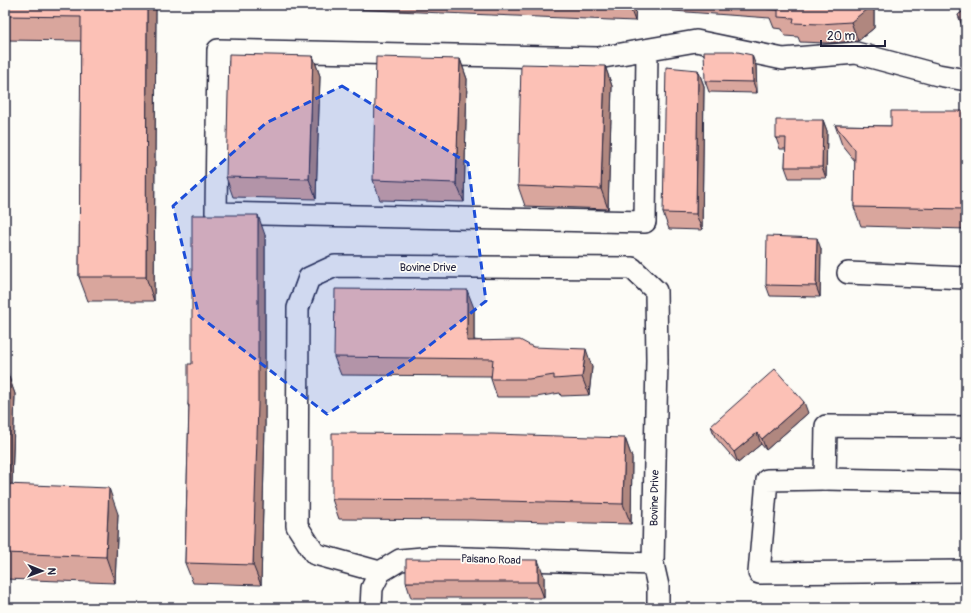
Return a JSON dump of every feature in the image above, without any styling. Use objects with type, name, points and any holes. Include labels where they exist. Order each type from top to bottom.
[{"type":"lane","points":[[648,50],[645,222],[216,212],[218,50],[598,58],[696,41],[783,60],[856,53],[938,75],[966,80]]},
{"type":"lane","name":"Bovine Drive","points":[[380,572],[315,554],[297,526],[298,308],[309,278],[335,266],[632,268],[656,291],[657,360],[653,564],[658,586],[658,608]]},
{"type":"lane","points":[[848,273],[966,278]]},
{"type":"lane","points":[[825,479],[826,426],[966,427]]},
{"type":"lane","points":[[966,482],[825,479],[767,480],[760,573],[966,571]]},
{"type":"lane","name":"Paisano Road","points":[[380,572],[400,560],[434,557],[653,564]]},
{"type":"lane","points":[[371,608],[372,588],[380,572]]},
{"type":"highlighted area","points":[[342,86],[468,163],[486,301],[411,360],[327,414],[199,316],[173,206],[266,123]]},
{"type":"building","points":[[5,5],[147,5],[146,277],[79,277],[81,17],[5,16]]},
{"type":"building","points":[[767,5],[867,5],[867,9],[851,22],[820,24],[793,23],[794,18],[778,17],[778,10],[767,9]]},
{"type":"building","points":[[966,9],[966,30],[958,15]]},
{"type":"building","points":[[704,51],[733,51],[752,55],[753,82],[705,81]]},
{"type":"building","points":[[229,54],[313,56],[309,179],[226,177]]},
{"type":"building","points":[[376,57],[460,59],[456,183],[373,180]]},
{"type":"building","points":[[521,64],[605,66],[601,189],[518,186]]},
{"type":"building","points":[[666,67],[698,70],[696,214],[663,213]]},
{"type":"building","points":[[891,111],[966,111],[966,209],[854,207],[855,150],[835,125],[891,126]]},
{"type":"building","points":[[776,120],[823,120],[822,167],[785,167],[786,138],[776,138]]},
{"type":"building","points":[[192,215],[258,215],[258,405],[253,565],[185,563],[189,405],[188,364],[192,364]]},
{"type":"building","points":[[767,236],[817,238],[816,286],[766,285]]},
{"type":"building","points":[[335,289],[467,290],[467,341],[520,340],[533,347],[586,349],[582,377],[554,379],[554,375],[529,379],[491,379],[493,359],[334,357]]},
{"type":"building","points":[[775,369],[804,402],[762,439],[757,433],[734,452],[711,426]]},
{"type":"building","points":[[332,433],[493,434],[625,438],[623,504],[463,500],[332,499]]},
{"type":"building","points":[[5,484],[109,488],[106,557],[5,553]]},
{"type":"building","points":[[406,559],[538,560],[538,582],[406,582]]}]
